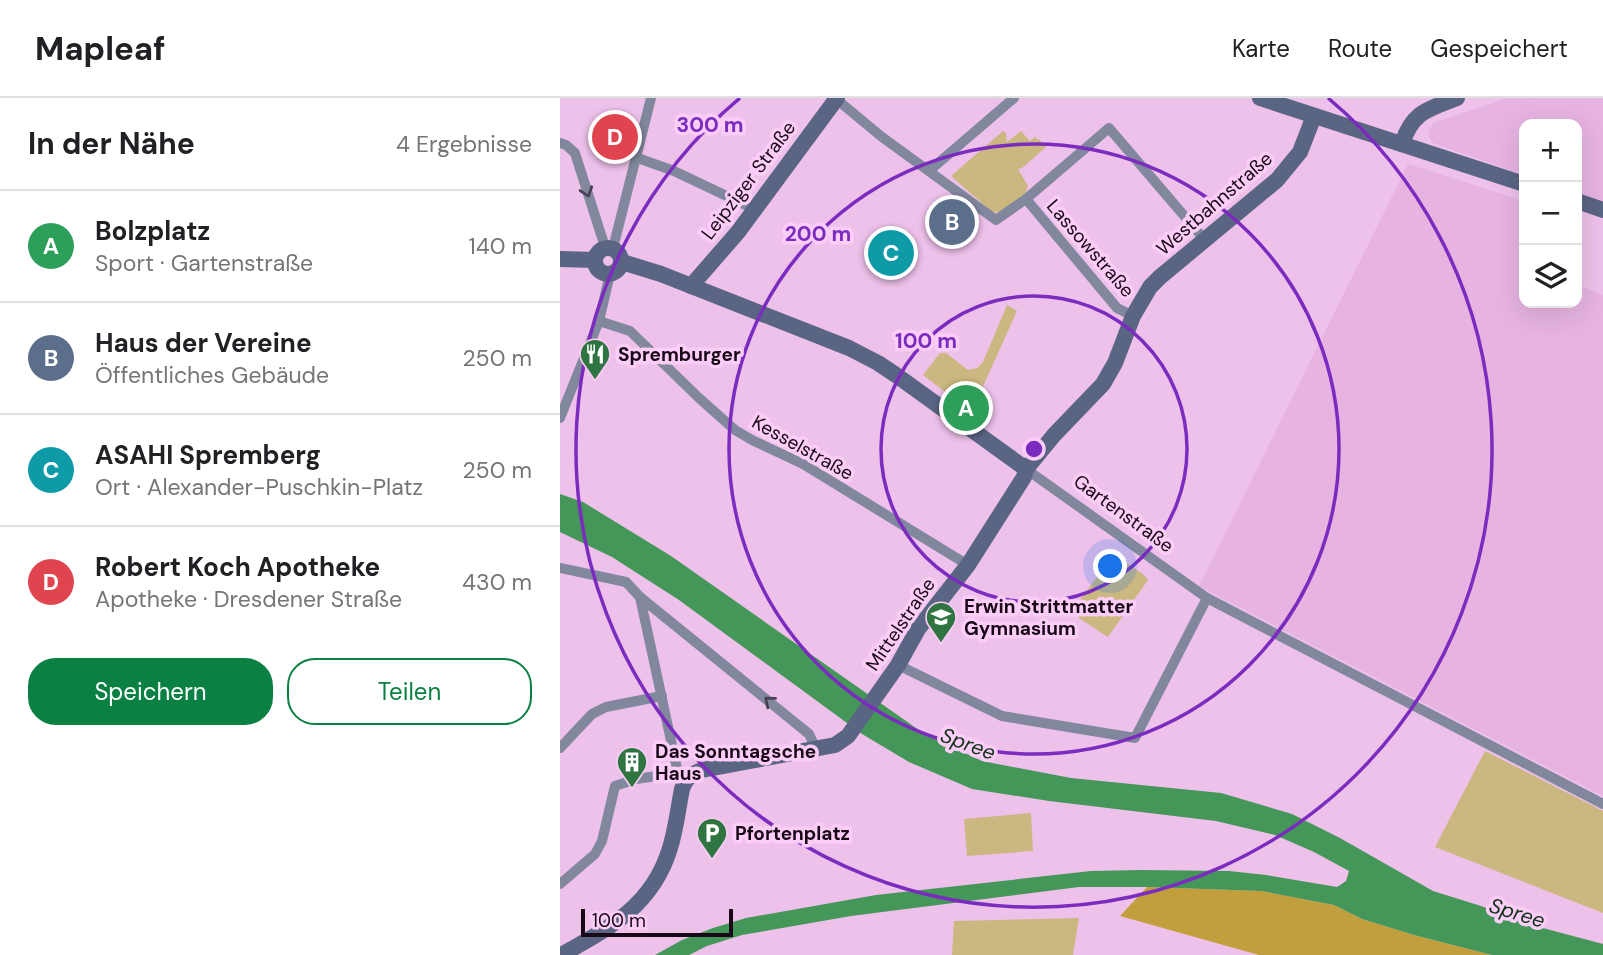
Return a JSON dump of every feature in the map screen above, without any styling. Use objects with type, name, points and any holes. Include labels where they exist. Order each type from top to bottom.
[{"type":"street","points":[[837,98],[882,137],[996,220],[1026,199],[1109,128],[1204,239]]},
{"type":"street","name":"Leipziger Straße","points":[[691,286],[738,232],[837,98]]},
{"type":"street","points":[[1260,98],[1519,182]]},
{"type":"street","points":[[1402,144],[1407,128],[1420,114],[1457,98]]},
{"type":"street","points":[[560,259],[604,252],[620,253],[622,262],[618,270],[610,274],[598,269],[604,252],[635,157],[650,99]]},
{"type":"street","points":[[929,171],[1009,100]]},
{"type":"street","name":"Westbahnstraße","points":[[1026,469],[1103,384],[1115,363],[1133,316],[1150,287],[1277,180],[1300,152],[1314,116]]},
{"type":"street","points":[[560,143],[575,153],[604,252]]},
{"type":"street","points":[[635,157],[674,171],[754,209]]},
{"type":"street","name":"Lassowstraße","points":[[1026,199],[1118,308],[1133,316]]},
{"type":"street","points":[[1582,203],[1603,210]]},
{"type":"street","name":"Gartenstraße","points":[[622,262],[662,274],[864,355],[896,375],[1207,598],[1603,804]]},
{"type":"street","points":[[560,418],[599,321],[610,274]]},
{"type":"street","name":"Kesselstraße","points":[[599,321],[630,331],[735,430],[803,464],[968,565]]},
{"type":"street","name":"Mittelstraße","points":[[682,777],[702,770],[835,745],[848,736],[898,665],[918,629],[968,565],[1024,477],[1026,469]]},
{"type":"street","points":[[560,568],[626,582],[640,597],[809,734],[816,749]]},
{"type":"street","points":[[561,955],[601,933],[645,897],[670,849],[682,777],[640,597]]},
{"type":"street","points":[[898,665],[1002,716],[1135,738],[1207,598]]},
{"type":"street","points":[[560,748],[592,714],[606,707],[662,696]]},
{"type":"street","points":[[560,884],[595,854],[602,841],[615,786],[636,779],[682,777]]},
{"type":"shaded area","points":[[1508,98],[1603,98],[1603,203],[1582,196],[1582,119],[1519,119],[1519,173],[1433,143],[1429,132],[1433,123]]},
{"type":"shaded area","points":[[1003,131],[1006,133],[1007,142],[1021,131],[1030,141],[1035,137],[1046,147],[1018,169],[1028,186],[1023,199],[1004,213],[992,212],[951,176]]},
{"type":"shaded area","points":[[1408,164],[1519,199],[1519,308],[1582,308],[1582,286],[1603,295],[1603,796],[1199,586]]},
{"type":"shaded area","points":[[1007,305],[1017,311],[984,384],[966,408],[923,375],[940,353],[946,353],[968,370],[977,368],[983,362]]},
{"type":"shaded area","points":[[560,494],[583,502],[671,556],[926,735],[982,761],[1071,778],[1221,793],[1292,814],[1433,891],[1524,923],[1603,944],[1603,955],[1492,955],[1362,919],[1334,905],[1261,891],[1079,887],[851,916],[742,935],[689,955],[655,955],[682,940],[746,918],[876,895],[1091,871],[1142,870],[1229,871],[1337,887],[1346,881],[1349,871],[1275,835],[1216,821],[972,789],[909,762],[862,734],[679,600],[612,557],[560,532]]},
{"type":"shaded area","points":[[1114,554],[1148,580],[1108,637],[1079,618],[1073,609]]},
{"type":"shaded area","points":[[1485,751],[1603,811],[1603,913],[1435,847]]},
{"type":"shaded area","points":[[1031,813],[1033,851],[967,856],[964,819]]},
{"type":"shaded area","points":[[1147,887],[1261,891],[1334,905],[1362,919],[1492,955],[1259,955],[1120,916]]},
{"type":"shaded area","points":[[1079,918],[1073,955],[952,955],[954,921]]},
{"type":"place","name":"Robert Koch Apotheke","points":[[615,137]]},
{"type":"place","name":"Haus der Vereine","points":[[952,222]]},
{"type":"place","name":"ASAHI Spremberg","points":[[891,253]]},
{"type":"place","name":"Spremburger","points":[[595,381]]},
{"type":"place","name":"Bolzplatz","points":[[966,408]]},
{"type":"place","name":"Erwin Strittmatter Gymnasium","points":[[941,644]]},
{"type":"place","name":"Das Sonntagsche Haus","points":[[632,789]]},
{"type":"place","name":"Pfortenplatz","points":[[712,860]]},
{"type":"water label","name":"Spree","points":[[968,744]]},
{"type":"water label","name":"Spree","points":[[1517,913]]}]
